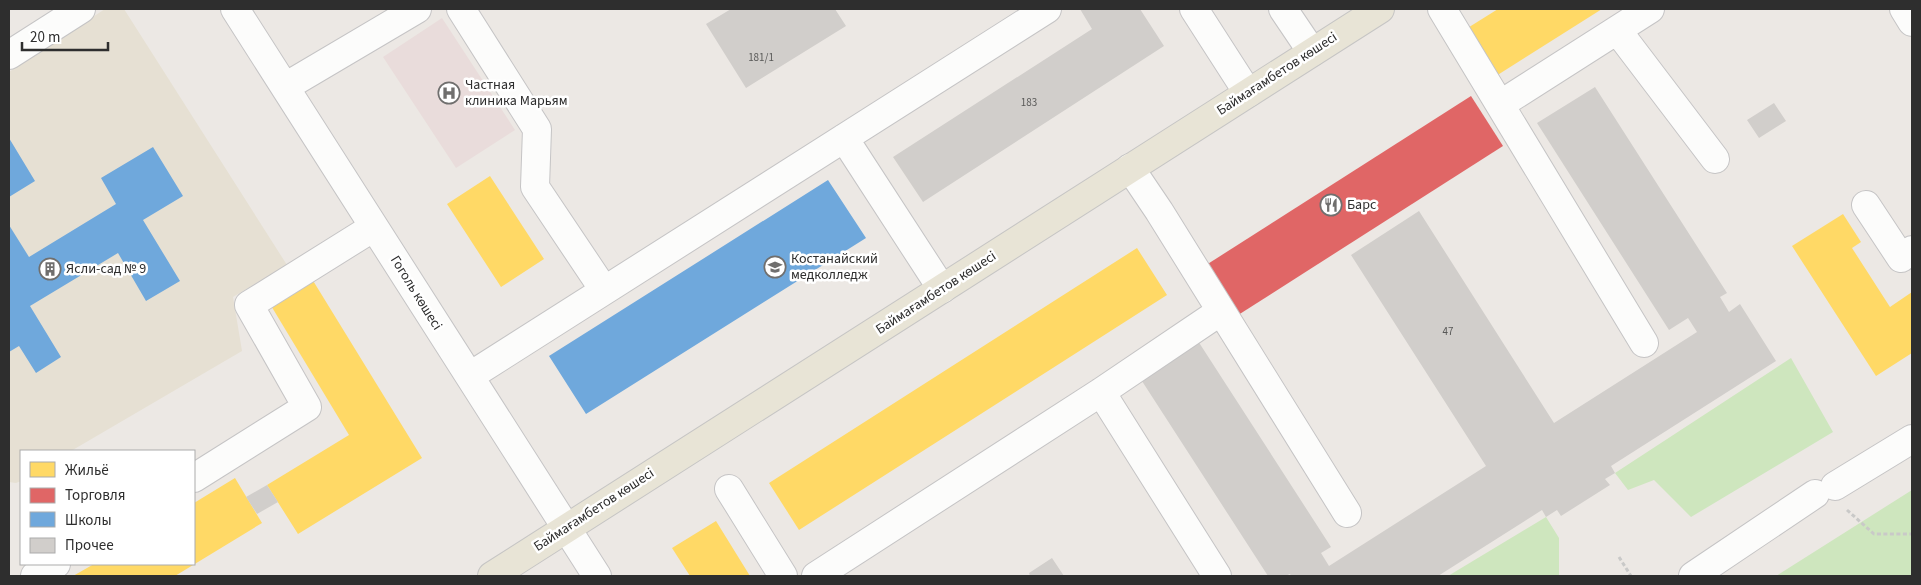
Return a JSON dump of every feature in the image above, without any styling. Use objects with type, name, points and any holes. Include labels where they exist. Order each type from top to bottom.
[{"type":"main road","name":"Баймағамбетов көшесі","points":[[492,576],[1380,9]]},
{"type":"street","points":[[9,55],[81,9]]},
{"type":"street","name":"Гоголь көшесі","points":[[236,9],[597,576]]},
{"type":"street","points":[[285,87],[417,9]]},
{"type":"street","points":[[461,9],[537,129],[535,187],[604,290]]},
{"type":"street","points":[[470,376],[1046,9]]},
{"type":"street","points":[[1194,9],[1248,93]]},
{"type":"street","points":[[1283,9],[1312,52]]},
{"type":"street","points":[[1442,9],[1644,343]]},
{"type":"street","points":[[1501,104],[1650,9]]},
{"type":"street","points":[[1904,9],[1912,22]]},
{"type":"street","points":[[1616,30],[1715,159]]},
{"type":"street","points":[[844,138],[942,289]]},
{"type":"street","points":[[1130,168],[1347,513]]},
{"type":"street","points":[[1866,206],[1900,258],[1912,250]]},
{"type":"street","points":[[195,477],[308,407],[249,305],[374,227]]},
{"type":"street","points":[[816,576],[1101,392],[1221,311]]},
{"type":"street","points":[[1101,392],[1217,576]]},
{"type":"street","points":[[1693,576],[1912,439]]},
{"type":"street","points":[[728,489],[784,576]]},
{"type":"street","points":[[36,576],[54,565]]},
{"type":"path","points":[[1828,492],[1874,534],[1912,534]]},
{"type":"path","points":[[1619,556],[1631,576]]},
{"type":"shaded area","points":[[105,9],[124,9],[287,265],[233,297],[242,351],[73,450],[20,450],[20,481],[16,483],[9,482],[9,72]]},
{"type":"shaded area","name":"Частная клиника Марьям","points":[[442,18],[515,130],[456,168],[383,57]]},
{"type":"green space","points":[[1791,358],[1833,432],[1691,517],[1654,480],[1628,490],[1615,473]]},
{"type":"green space","points":[[1912,490],[1912,576],[1776,576]]},
{"type":"green space","points":[[1546,517],[1559,538],[1559,576],[1448,576]]},
{"type":"building: Жильё","points":[[1498,9],[1602,9],[1496,76],[1466,29]]},
{"type":"building: Жильё","points":[[490,176],[544,259],[501,287],[447,204]]},
{"type":"building: Жильё","points":[[1843,214],[1861,242],[1852,248],[1890,307],[1912,292],[1912,353],[1876,376],[1792,246]]},
{"type":"building: Жильё","points":[[1137,248],[1167,295],[799,530],[769,483]]},
{"type":"building: Жильё","points":[[312,279],[422,458],[298,534],[267,485],[349,435],[270,304]]},
{"type":"building: Жильё","points":[[235,478],[262,523],[195,564],[195,502]]},
{"type":"building: Жильё","points":[[716,521],[750,576],[690,576],[672,548]]},
{"type":"building: Жильё","points":[[92,565],[193,565],[175,576],[73,576]]},
{"type":"building: Торговля","points":[[1471,96],[1503,146],[1235,317],[1203,267]]},
{"type":"building: Школы","points":[[9,138],[35,181],[9,197]]},
{"type":"building: Школы","name":"Ясли-сад № 9","points":[[153,147],[183,196],[143,220],[180,281],[146,301],[118,253],[30,306],[61,357],[36,373],[19,346],[9,352],[9,225],[29,257],[116,204],[101,178]]},
{"type":"building: Школы","points":[[828,180],[866,238],[586,414],[549,356]]},
{"type":"building: Прочее","points":[[731,9],[835,9],[846,26],[746,88],[706,24]]},
{"type":"building: Прочее","points":[[1080,9],[1140,9],[1164,46],[923,202],[893,157],[1092,29]]},
{"type":"building: Прочее","points":[[1595,87],[1727,293],[1720,297],[1729,312],[1740,304],[1776,361],[1611,466],[1615,473],[1605,479],[1610,485],[1561,516],[1557,510],[1546,517],[1542,510],[1438,576],[1291,576],[1290,574],[1285,576],[1268,576],[1140,378],[1198,341],[1331,547],[1321,553],[1329,566],[1486,466],[1351,255],[1419,211],[1554,423],[1697,332],[1688,318],[1669,330],[1537,123]]},
{"type":"building: Прочее","points":[[1774,103],[1786,121],[1759,138],[1747,120]]},
{"type":"building: Прочее","points":[[267,485],[278,502],[257,514],[246,497]]},
{"type":"building: Прочее","points":[[1052,558],[1064,576],[1030,576],[1029,573]]},
{"type":"place","name":"Частная клиника Марьям","points":[[449,93]]},
{"type":"place","name":"Барс","points":[[1331,205]]},
{"type":"place","name":"Костанайский медколледж","points":[[775,267]]},
{"type":"place","name":"Ясли-сад № 9","points":[[50,269]]}]
